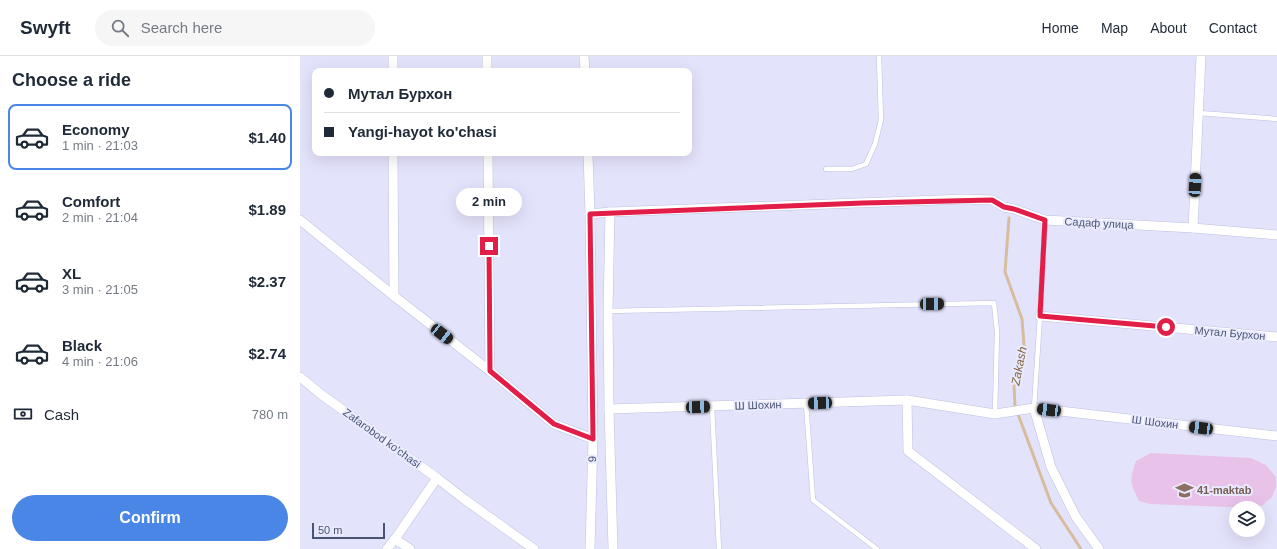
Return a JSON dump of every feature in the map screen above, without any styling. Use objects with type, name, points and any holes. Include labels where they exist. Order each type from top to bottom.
[{"type":"street","points":[[393,56],[393,68]]},
{"type":"street","points":[[487,56],[487,68]]},
{"type":"street","points":[[584,56],[585,68]]},
{"type":"street","points":[[1193,228],[1201,56]]},
{"type":"street","points":[[393,156],[394,296]]},
{"type":"street","points":[[488,156],[490,371]]},
{"type":"street","name":"9","points":[[588,156],[593,439],[590,549]]},
{"type":"street","name":"Садаф улица","points":[[590,214],[610,212],[992,200],[1004,207],[1045,220],[1193,228],[1277,235]]},
{"type":"street","points":[[610,212],[608,410],[613,549]]},
{"type":"street","points":[[300,220],[490,371],[554,424],[593,439]]},
{"type":"street","name":"Мутал Бурхон","points":[[1040,316],[1277,337]]},
{"type":"street","name":"Zafarobod ko'chasi","points":[[300,377],[322,395],[534,549]]},
{"type":"street","points":[[907,400],[908,451],[1036,549]]},
{"type":"street","name":"Ш Шохин","points":[[608,410],[907,400],[995,414],[1034,408],[1277,436]]},
{"type":"street","points":[[1034,408],[1051,467],[1076,517],[1099,549]]},
{"type":"street","points":[[387,549],[437,478]]},
{"type":"street","points":[[395,539],[410,549]]},
{"type":"lane","points":[[826,169],[852,169],[866,164],[875,144],[881,120],[879,56]]},
{"type":"lane","points":[[1199,112],[1277,119]]},
{"type":"lane","points":[[1034,408],[1045,220]]},
{"type":"lane","points":[[608,311],[994,302],[997,332],[995,414]]},
{"type":"lane","points":[[806,403],[812,500],[877,549]]},
{"type":"lane","points":[[712,407],[719,549]]},
{"type":"shaded area","points":[[1151,453],[1251,458],[1266,465],[1276,477],[1276,486],[1272,497],[1265,503],[1265,501],[1229,501],[1229,507],[1150,504],[1139,501],[1132,485],[1132,473],[1136,461]]},
{"type":"waterway","name":"Zakash","points":[[1009,218],[1005,272],[1022,319],[1024,345],[1014,386],[1015,406],[1051,503],[1081,549]]},
{"type":"place","name":"41-maktab","points":[[1184,490]]},
{"type":"route","points":[[489,246],[490,371],[554,424],[593,439],[590,214],[863,203],[992,200],[1004,207],[1045,220],[1040,316],[1166,327]]}]
